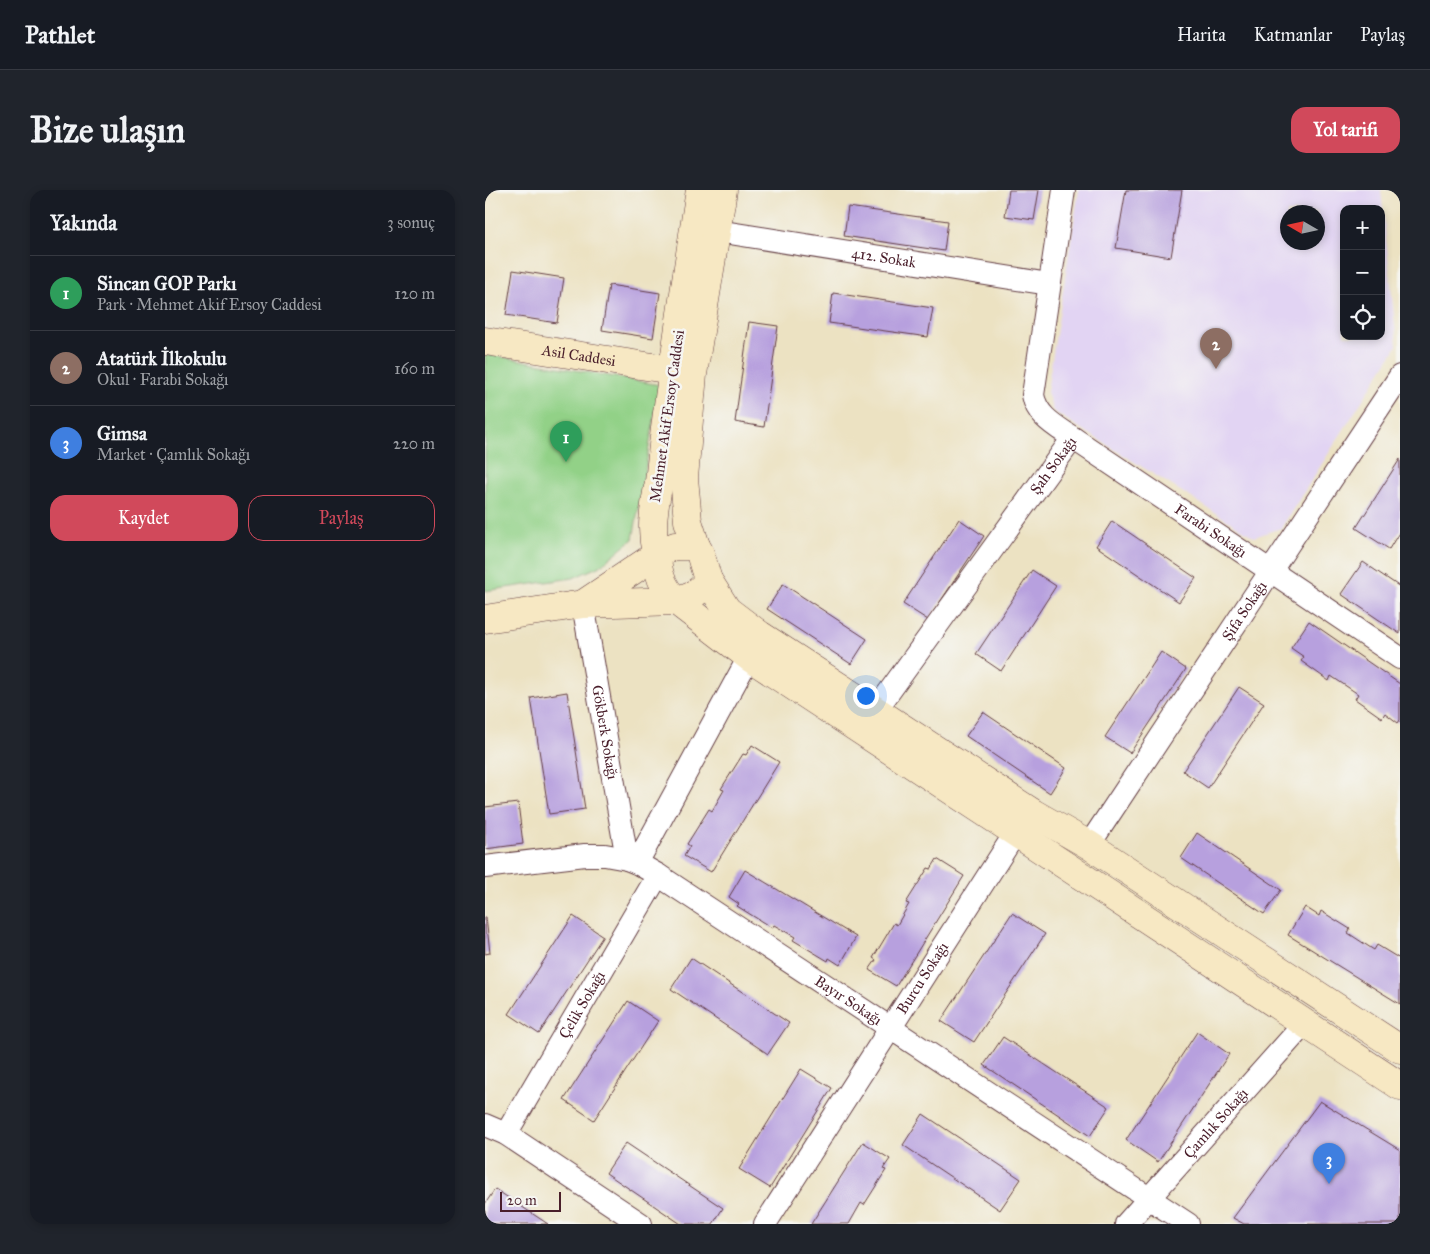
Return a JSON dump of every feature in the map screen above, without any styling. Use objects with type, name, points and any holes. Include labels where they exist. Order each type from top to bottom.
[{"type":"main road","name":"Mehmet Akif Ersoy Caddesi","points":[[656,555],[654,512],[672,370],[700,190]]},
{"type":"main road","name":"Mehmet Akif Ersoy Caddesi","points":[[696,546],[688,521],[684,478],[693,374],[723,190]]},
{"type":"main road","name":"Asil Caddesi","points":[[485,341],[672,370]]},
{"type":"main road","points":[[583,604],[656,555],[675,546],[696,546],[708,580],[727,610],[760,635],[1033,813],[1089,845],[1400,1048]]},
{"type":"main road","points":[[656,555],[660,578],[667,591],[676,601],[749,657],[1400,1086]]},
{"type":"main road","points":[[485,618],[583,604],[676,601],[693,595],[705,586],[708,580]]},
{"type":"street","name":"Şah Sokağı","points":[[876,710],[1073,438],[1042,415],[1037,409],[1033,394],[1064,190]]},
{"type":"street","name":"412. Sokak","points":[[717,231],[1049,284]]},
{"type":"street","name":"Şifa Sokağı","points":[[1089,845],[1400,376]]},
{"type":"street","name":"Farabi Sokağı","points":[[1073,438],[1400,658]]},
{"type":"street","name":"Gökberk Sokağı","points":[[583,604],[632,861]]},
{"type":"street","points":[[632,861],[749,657]]},
{"type":"street","name":"Burcu Sokağı","points":[[765,1224],[1016,832]]},
{"type":"street","name":"Bayır Sokağı","points":[[485,867],[585,855],[605,855],[632,861],[658,875],[1188,1224]]},
{"type":"street","name":"Çelik Sokağı","points":[[506,1134],[658,875]]},
{"type":"street","name":"Çamlık Sokağı","points":[[1126,1224],[1305,1023]]},
{"type":"street","points":[[485,1125],[506,1134],[641,1224]]},
{"type":"shaded area","points":[[1079,190],[1381,190],[1383,205],[1340,205],[1340,340],[1385,340],[1385,229],[1397,346],[1281,528],[1254,537],[1053,411],[1047,392]]},
{"type":"green space","points":[[485,354],[660,385],[633,539],[600,566],[573,578],[485,591]]},
{"type":"building","points":[[1009,190],[1039,190],[1034,220],[1005,216]]},
{"type":"building","points":[[1126,190],[1182,190],[1171,257],[1116,248]]},
{"type":"building","points":[[848,207],[948,221],[944,251],[844,236]]},
{"type":"building","points":[[513,270],[564,278],[557,323],[506,315]]},
{"type":"building","points":[[609,285],[660,293],[653,338],[602,330]]},
{"type":"building","points":[[833,293],[933,308],[928,337],[829,323]]},
{"type":"building","points":[[749,322],[778,326],[764,427],[735,422]]},
{"type":"building","points":[[1400,459],[1400,531],[1389,549],[1356,528]]},
{"type":"building","points":[[959,519],[984,536],[928,620],[903,604]]},
{"type":"building","points":[[1112,521],[1196,578],[1179,602],[1096,546]]},
{"type":"building","points":[[1363,562],[1400,587],[1400,634],[1341,594]]},
{"type":"building","points":[[1032,570],[1056,586],[1001,671],[976,654]]},
{"type":"building","points":[[783,584],[867,639],[851,664],[767,609]]},
{"type":"building","points":[[1309,621],[1400,684],[1400,720],[1398,723],[1385,713],[1382,718],[1355,699],[1358,694],[1331,676],[1329,681],[1301,661],[1304,657],[1291,648]]},
{"type":"building","points":[[1161,652],[1186,669],[1130,753],[1105,737]]},
{"type":"building","points":[[1239,687],[1264,703],[1208,788],[1183,771]]},
{"type":"building","points":[[567,692],[585,809],[549,814],[531,698]]},
{"type":"building","points":[[983,712],[1066,768],[1050,793],[966,736]]},
{"type":"building","points":[[752,745],[779,762],[711,872],[684,856],[690,846],[687,844],[709,809],[712,811],[724,790],[721,789],[743,754],[746,755]]},
{"type":"building","points":[[518,803],[523,844],[485,849],[485,807]]},
{"type":"building","points":[[1197,833],[1281,890],[1264,914],[1181,858]]},
{"type":"building","points":[[937,859],[964,876],[896,986],[869,970],[876,960],[873,958],[894,923],[897,925],[909,904],[906,903],[928,868],[931,869]]},
{"type":"building","points":[[745,870],[856,937],[840,965],[829,958],[828,961],[793,940],[795,937],[774,925],[772,928],[737,906],[739,904],[729,897]]},
{"type":"building","points":[[1305,907],[1319,916],[1321,911],[1350,929],[1348,933],[1374,950],[1377,945],[1400,959],[1400,1004],[1288,935]]},
{"type":"building","points":[[1012,913],[1045,934],[974,1042],[941,1021]]},
{"type":"building","points":[[573,916],[603,936],[539,1034],[509,1014]]},
{"type":"building","points":[[485,917],[490,953],[485,954]]},
{"type":"building","points":[[691,958],[789,1023],[768,1054],[671,989]]},
{"type":"building","points":[[628,1001],[658,1021],[594,1120],[564,1100]]},
{"type":"building","points":[[1197,1032],[1229,1054],[1158,1162],[1126,1140]]},
{"type":"building","points":[[1003,1037],[1109,1107],[1090,1136],[984,1065]]},
{"type":"building","points":[[801,1069],[832,1088],[770,1188],[739,1169]]},
{"type":"building","points":[[1320,1101],[1400,1150],[1400,1224],[1244,1224],[1233,1218]]},
{"type":"building","points":[[923,1114],[1021,1179],[1000,1210],[903,1145]]},
{"type":"building","points":[[863,1142],[890,1159],[883,1169],[886,1170],[864,1205],[861,1203],[849,1224],[811,1224]]},
{"type":"building","points":[[626,1143],[723,1208],[713,1224],[681,1224],[606,1173]]},
{"type":"building","points":[[495,1189],[548,1224],[485,1224],[485,1204]]},
{"type":"place","name":"Atatürk İlkokulu","points":[[1216,369]]},
{"type":"place","name":"Sincan GOP Parkı","points":[[566,462]]},
{"type":"place","name":"Gimsa","points":[[1329,1184]]}]
